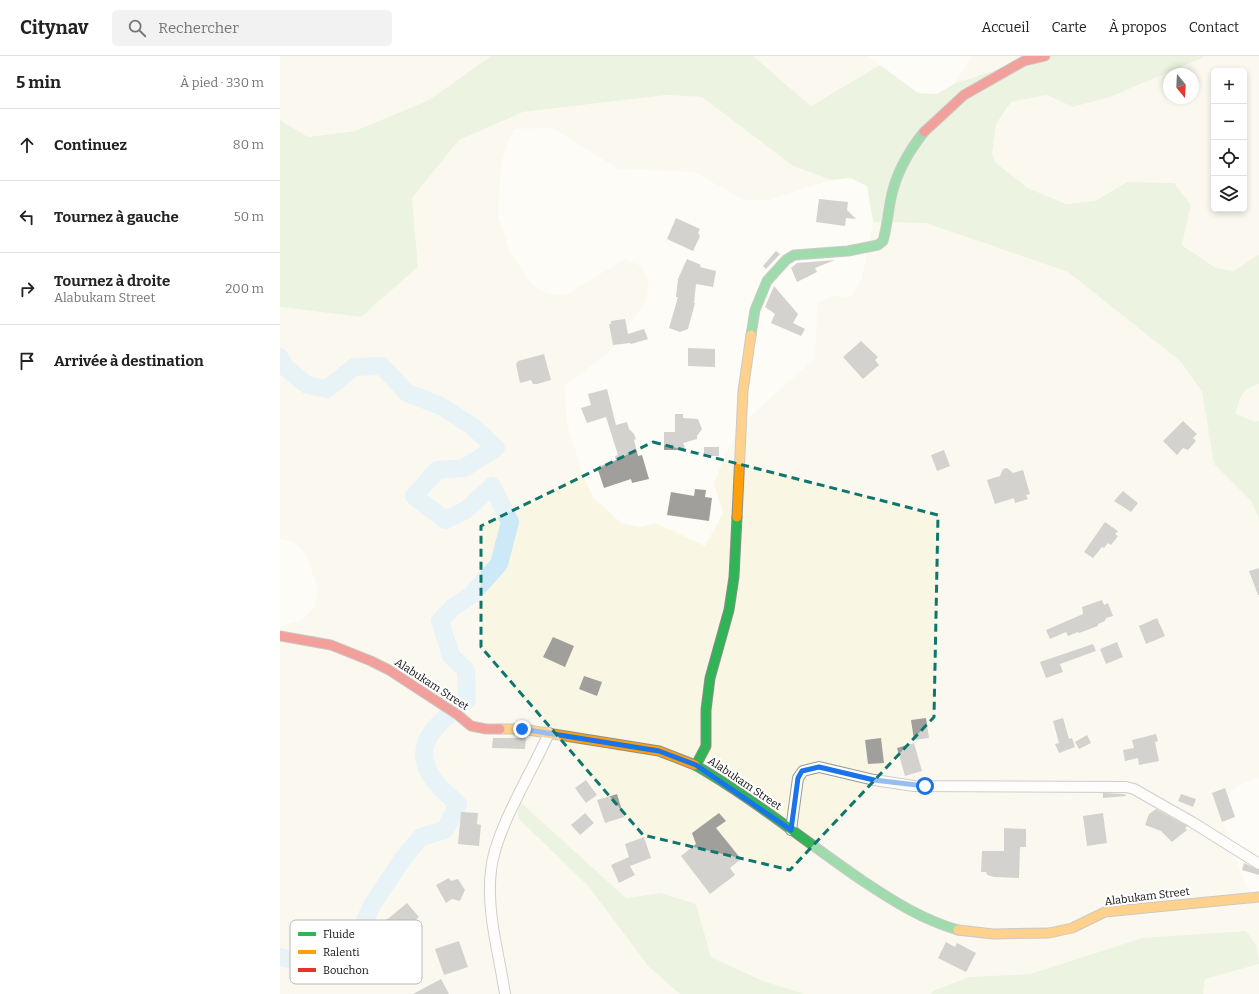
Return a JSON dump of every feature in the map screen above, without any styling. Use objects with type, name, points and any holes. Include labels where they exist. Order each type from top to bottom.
[{"type":"street","points":[[696,765],[706,746],[706,710],[710,678],[730,604],[734,577],[742,392],[755,310],[767,281],[786,260],[794,256],[848,251],[878,245],[883,241],[888,226],[891,198],[899,171],[912,148],[928,128],[964,95],[1024,61],[1045,56]]},
{"type":"street","name":"Alabukam Street","points":[[280,636],[331,645],[350,651],[389,670],[458,715],[471,726],[486,729],[522,729],[659,751],[696,765],[791,830],[830,859],[895,902],[940,926],[964,932],[994,934],[1049,933],[1072,928],[1104,912],[1259,897]]},
{"type":"street","points":[[505,994],[492,917],[491,869],[504,827],[549,733]]},
{"type":"street","points":[[791,830],[798,778],[802,771],[811,768],[819,767],[874,780],[914,786],[1126,787],[1134,789],[1192,822],[1259,864]]},
{"type":"highlighted area","points":[[653,442],[938,515],[934,717],[790,870],[643,835],[481,647],[481,526]]},
{"type":"shaded area","points":[[280,56],[491,56],[429,100],[355,131],[308,137],[280,120]]},
{"type":"shaded area","points":[[753,56],[868,56],[880,65],[811,106]]},
{"type":"shaded area","points":[[972,56],[1037,56],[954,84]]},
{"type":"shaded area","points":[[1203,56],[1259,56],[1259,254],[1235,271],[1216,268],[1182,244],[1191,205],[1127,182],[1095,202],[1066,204],[1028,188],[996,163],[992,154],[996,124],[1011,102],[1046,95],[1073,107],[1110,97],[1163,75],[1163,104],[1199,104],[1199,68],[1178,68],[1202,58]]},
{"type":"shaded area","points":[[667,95],[702,97],[793,166],[831,180],[769,200],[744,200],[694,172],[618,169],[552,128],[514,129],[506,146],[501,167],[498,216],[510,252],[531,283],[547,294],[565,295],[625,259],[641,266],[649,283],[646,301],[612,350],[565,386],[567,424],[585,480],[593,497],[621,523],[639,527],[656,523],[705,546],[723,513],[714,483],[729,446],[749,417],[815,358],[817,303],[833,296],[851,297],[862,278],[873,222],[926,223],[1068,272],[1181,362],[1202,392],[1214,464],[1251,501],[1259,519],[1259,778],[1237,786],[1224,799],[1220,816],[1246,886],[1259,898],[1259,964],[1142,938],[1030,974],[969,977],[933,991],[931,994],[805,994],[763,981],[711,957],[696,904],[661,893],[626,898],[517,799],[518,818],[589,887],[649,967],[680,994],[280,994],[280,626],[302,620],[314,607],[318,589],[306,555],[294,542],[280,539],[280,307],[361,317],[418,267],[412,198],[459,140],[523,112]]},
{"type":"shaded area","points":[[1259,384],[1259,420],[1256,422],[1236,414],[1239,397],[1253,386]]},
{"type":"shaded area","points":[[1259,964],[1259,994],[1203,994],[1205,979]]},
{"type":"green space","points":[[491,56],[753,56],[811,106],[880,65],[918,93],[937,94],[954,84],[1037,56],[1203,56],[1202,58],[1178,68],[1163,68],[1163,75],[1110,97],[1073,107],[1046,95],[1011,102],[996,124],[992,154],[996,163],[1028,188],[1066,204],[1095,201],[1127,182],[1174,183],[1191,205],[1182,245],[1216,268],[1234,271],[1259,254],[1259,384],[1245,391],[1238,403],[1236,414],[1256,422],[1259,420],[1259,519],[1251,501],[1214,464],[1202,392],[1181,362],[1068,272],[926,223],[873,222],[867,186],[850,178],[831,180],[793,166],[702,97],[667,95],[523,112],[459,140],[412,198],[418,267],[361,317],[280,307],[280,120],[308,137],[355,131],[429,100]]},
{"type":"green space","points":[[517,799],[626,898],[661,893],[696,904],[711,957],[763,981],[805,994],[680,994],[649,967],[589,887],[518,818]]},
{"type":"green space","points":[[1246,931],[1257,946],[1259,964],[1205,979],[1203,994],[931,994],[933,991],[969,977],[1030,974],[1142,938]]},
{"type":"building","points":[[819,199],[848,202],[847,210],[856,219],[846,218],[845,226],[816,222]]},
{"type":"building","points":[[676,218],[700,229],[698,233],[700,236],[693,251],[667,239]]},
{"type":"building","points":[[776,251],[780,254],[766,269],[763,266]]},
{"type":"building","points":[[687,259],[701,265],[700,267],[716,271],[713,287],[696,284],[695,303],[688,329],[680,332],[669,328],[678,297],[676,297],[678,279]]},
{"type":"building","points":[[835,260],[815,268],[817,272],[797,282],[791,268],[797,263]]},
{"type":"building","points":[[774,286],[798,314],[793,323],[805,329],[801,336],[771,323],[775,314],[765,307]]},
{"type":"building","points":[[625,319],[628,334],[644,329],[648,339],[631,344],[613,345],[609,324],[611,324],[611,321]]},
{"type":"building","points":[[861,341],[878,357],[875,360],[879,365],[863,379],[843,357]]},
{"type":"building","points":[[688,348],[715,349],[715,367],[688,366]]},
{"type":"building","points":[[544,354],[551,380],[537,384],[533,384],[531,380],[520,383],[516,364],[518,361]]},
{"type":"building","points":[[607,389],[616,425],[627,422],[629,429],[634,434],[636,439],[634,440],[638,456],[642,455],[649,479],[632,483],[631,479],[604,488],[597,467],[616,460],[615,456],[618,455],[606,417],[587,423],[581,408],[591,405],[588,394]]},
{"type":"building","points":[[675,414],[683,414],[683,418],[698,419],[702,429],[697,436],[697,439],[683,443],[685,447],[681,450],[664,450],[664,432],[675,432]]},
{"type":"building","points":[[1183,421],[1197,434],[1193,438],[1196,441],[1188,450],[1183,448],[1177,455],[1163,441]]},
{"type":"building","points":[[704,447],[719,447],[719,456],[704,456]]},
{"type":"building","points":[[944,450],[950,466],[937,471],[931,455]]},
{"type":"building","points":[[1007,468],[1013,473],[1023,470],[1030,494],[1026,495],[1028,499],[1015,503],[1014,498],[995,504],[987,480],[1000,476],[1003,469]]},
{"type":"building","points":[[695,489],[706,490],[705,497],[712,498],[709,521],[667,515],[671,492],[694,496]]},
{"type":"building","points":[[1123,491],[1138,503],[1131,512],[1114,501]]},
{"type":"building","points":[[1105,522],[1118,531],[1115,534],[1118,536],[1111,545],[1108,543],[1104,548],[1102,547],[1093,558],[1084,552]]},
{"type":"building","points":[[1259,568],[1259,595],[1258,595],[1249,571]]},
{"type":"building","points":[[1102,600],[1104,605],[1108,603],[1113,616],[1106,618],[1105,621],[1098,624],[1098,626],[1079,633],[1078,632],[1068,636],[1066,632],[1050,639],[1046,630],[1083,614],[1082,607]]},
{"type":"building","points":[[1157,618],[1165,636],[1146,644],[1139,626]]},
{"type":"building","points":[[553,637],[574,646],[565,667],[543,657]]},
{"type":"building","points":[[1117,642],[1123,657],[1106,664],[1100,649]]},
{"type":"building","points":[[1093,644],[1096,651],[1060,664],[1063,672],[1046,678],[1040,662]]},
{"type":"building","points":[[584,676],[602,682],[597,696],[579,689]]},
{"type":"building","points":[[926,718],[929,738],[914,740],[911,720]]},
{"type":"building","points":[[1063,718],[1069,739],[1072,738],[1075,747],[1059,753],[1055,744],[1059,743],[1053,721]]},
{"type":"building","points":[[1156,734],[1158,741],[1155,742],[1159,761],[1139,765],[1138,758],[1125,761],[1123,750],[1134,748],[1132,740]]},
{"type":"building","points":[[1087,735],[1091,743],[1079,749],[1075,742]]},
{"type":"building","points":[[493,738],[526,738],[525,749],[492,748]]},
{"type":"building","points":[[881,738],[884,763],[868,764],[865,740]]},
{"type":"building","points":[[914,743],[922,771],[905,776],[897,748]]},
{"type":"building","points":[[586,780],[597,795],[586,803],[575,788]]},
{"type":"building","points":[[1225,788],[1235,817],[1222,822],[1212,793]]},
{"type":"building","points":[[1103,793],[1125,794],[1126,796],[1103,798]]},
{"type":"building","points":[[617,794],[624,817],[605,823],[597,800]]},
{"type":"building","points":[[1181,794],[1196,799],[1193,807],[1178,801]]},
{"type":"building","points":[[1156,809],[1187,826],[1185,828],[1187,830],[1172,842],[1161,831],[1145,825],[1149,814]]},
{"type":"building","points":[[461,812],[478,813],[477,824],[481,825],[479,846],[458,844]]},
{"type":"building","points":[[585,813],[594,823],[580,835],[571,825]]},
{"type":"building","points":[[719,813],[726,821],[716,828],[741,859],[730,868],[735,875],[710,894],[681,856],[696,844],[692,833]]},
{"type":"building","points":[[1103,813],[1107,843],[1087,846],[1083,816]]},
{"type":"building","points":[[1004,828],[1026,829],[1026,847],[1020,847],[1019,878],[994,877],[987,875],[986,872],[981,872],[982,851],[1004,851]]},
{"type":"building","points":[[644,837],[651,858],[630,866],[635,875],[619,883],[611,865],[629,857],[625,844]]},
{"type":"building","points":[[1244,863],[1259,870],[1259,875],[1242,870]]},
{"type":"building","points":[[449,878],[451,881],[458,879],[465,890],[460,901],[452,899],[446,903],[436,885]]},
{"type":"building","points":[[407,903],[419,917],[415,920],[385,920]]},
{"type":"building","points":[[459,941],[468,967],[444,975],[435,949]]},
{"type":"building","points":[[946,942],[955,947],[957,943],[976,953],[966,972],[938,958]]},
{"type":"building","points":[[441,979],[449,994],[413,994]]},
{"type":"waterway","points":[[280,357],[285,367],[307,385],[327,389],[354,367],[382,366],[407,393],[441,406],[472,426],[496,448],[464,468],[437,470],[414,496],[445,520],[466,510],[492,486],[510,522],[499,564],[470,596],[453,607],[440,621],[451,656],[466,670],[467,700],[438,725],[426,744],[424,755],[427,767],[436,783],[458,804],[445,830],[421,837],[404,857],[372,905],[365,920]]},
{"type":"waterway","points":[[280,957],[290,959]]},
{"type":"traffic: fast","points":[[751,335],[755,310],[767,281],[786,260],[794,255],[848,251],[878,245],[883,241],[893,189],[899,171],[924,132]]},
{"type":"traffic: fast","points":[[696,765],[706,746],[706,710],[710,678],[729,610],[734,577],[737,517]]},
{"type":"traffic: fast","points":[[695,765],[738,792],[886,896],[920,915],[958,930]]},
{"type":"traffic: slow","points":[[737,517],[743,391],[751,335]]},
{"type":"traffic: slow","points":[[500,729],[522,729],[659,751],[695,765]]},
{"type":"traffic: slow","points":[[958,930],[993,934],[1049,933],[1072,928],[1105,912],[1259,897]]},
{"type":"traffic: jam","points":[[924,132],[964,95],[1024,61],[1045,56]]},
{"type":"traffic: jam","points":[[280,636],[331,645],[371,661],[389,670],[458,715],[471,726],[486,729],[500,729]]},
{"type":"route","points":[[522,729],[659,751],[680,758],[696,765],[767,812],[791,830],[798,778],[802,771],[811,768],[819,767],[874,780],[914,786],[925,786]]}]
